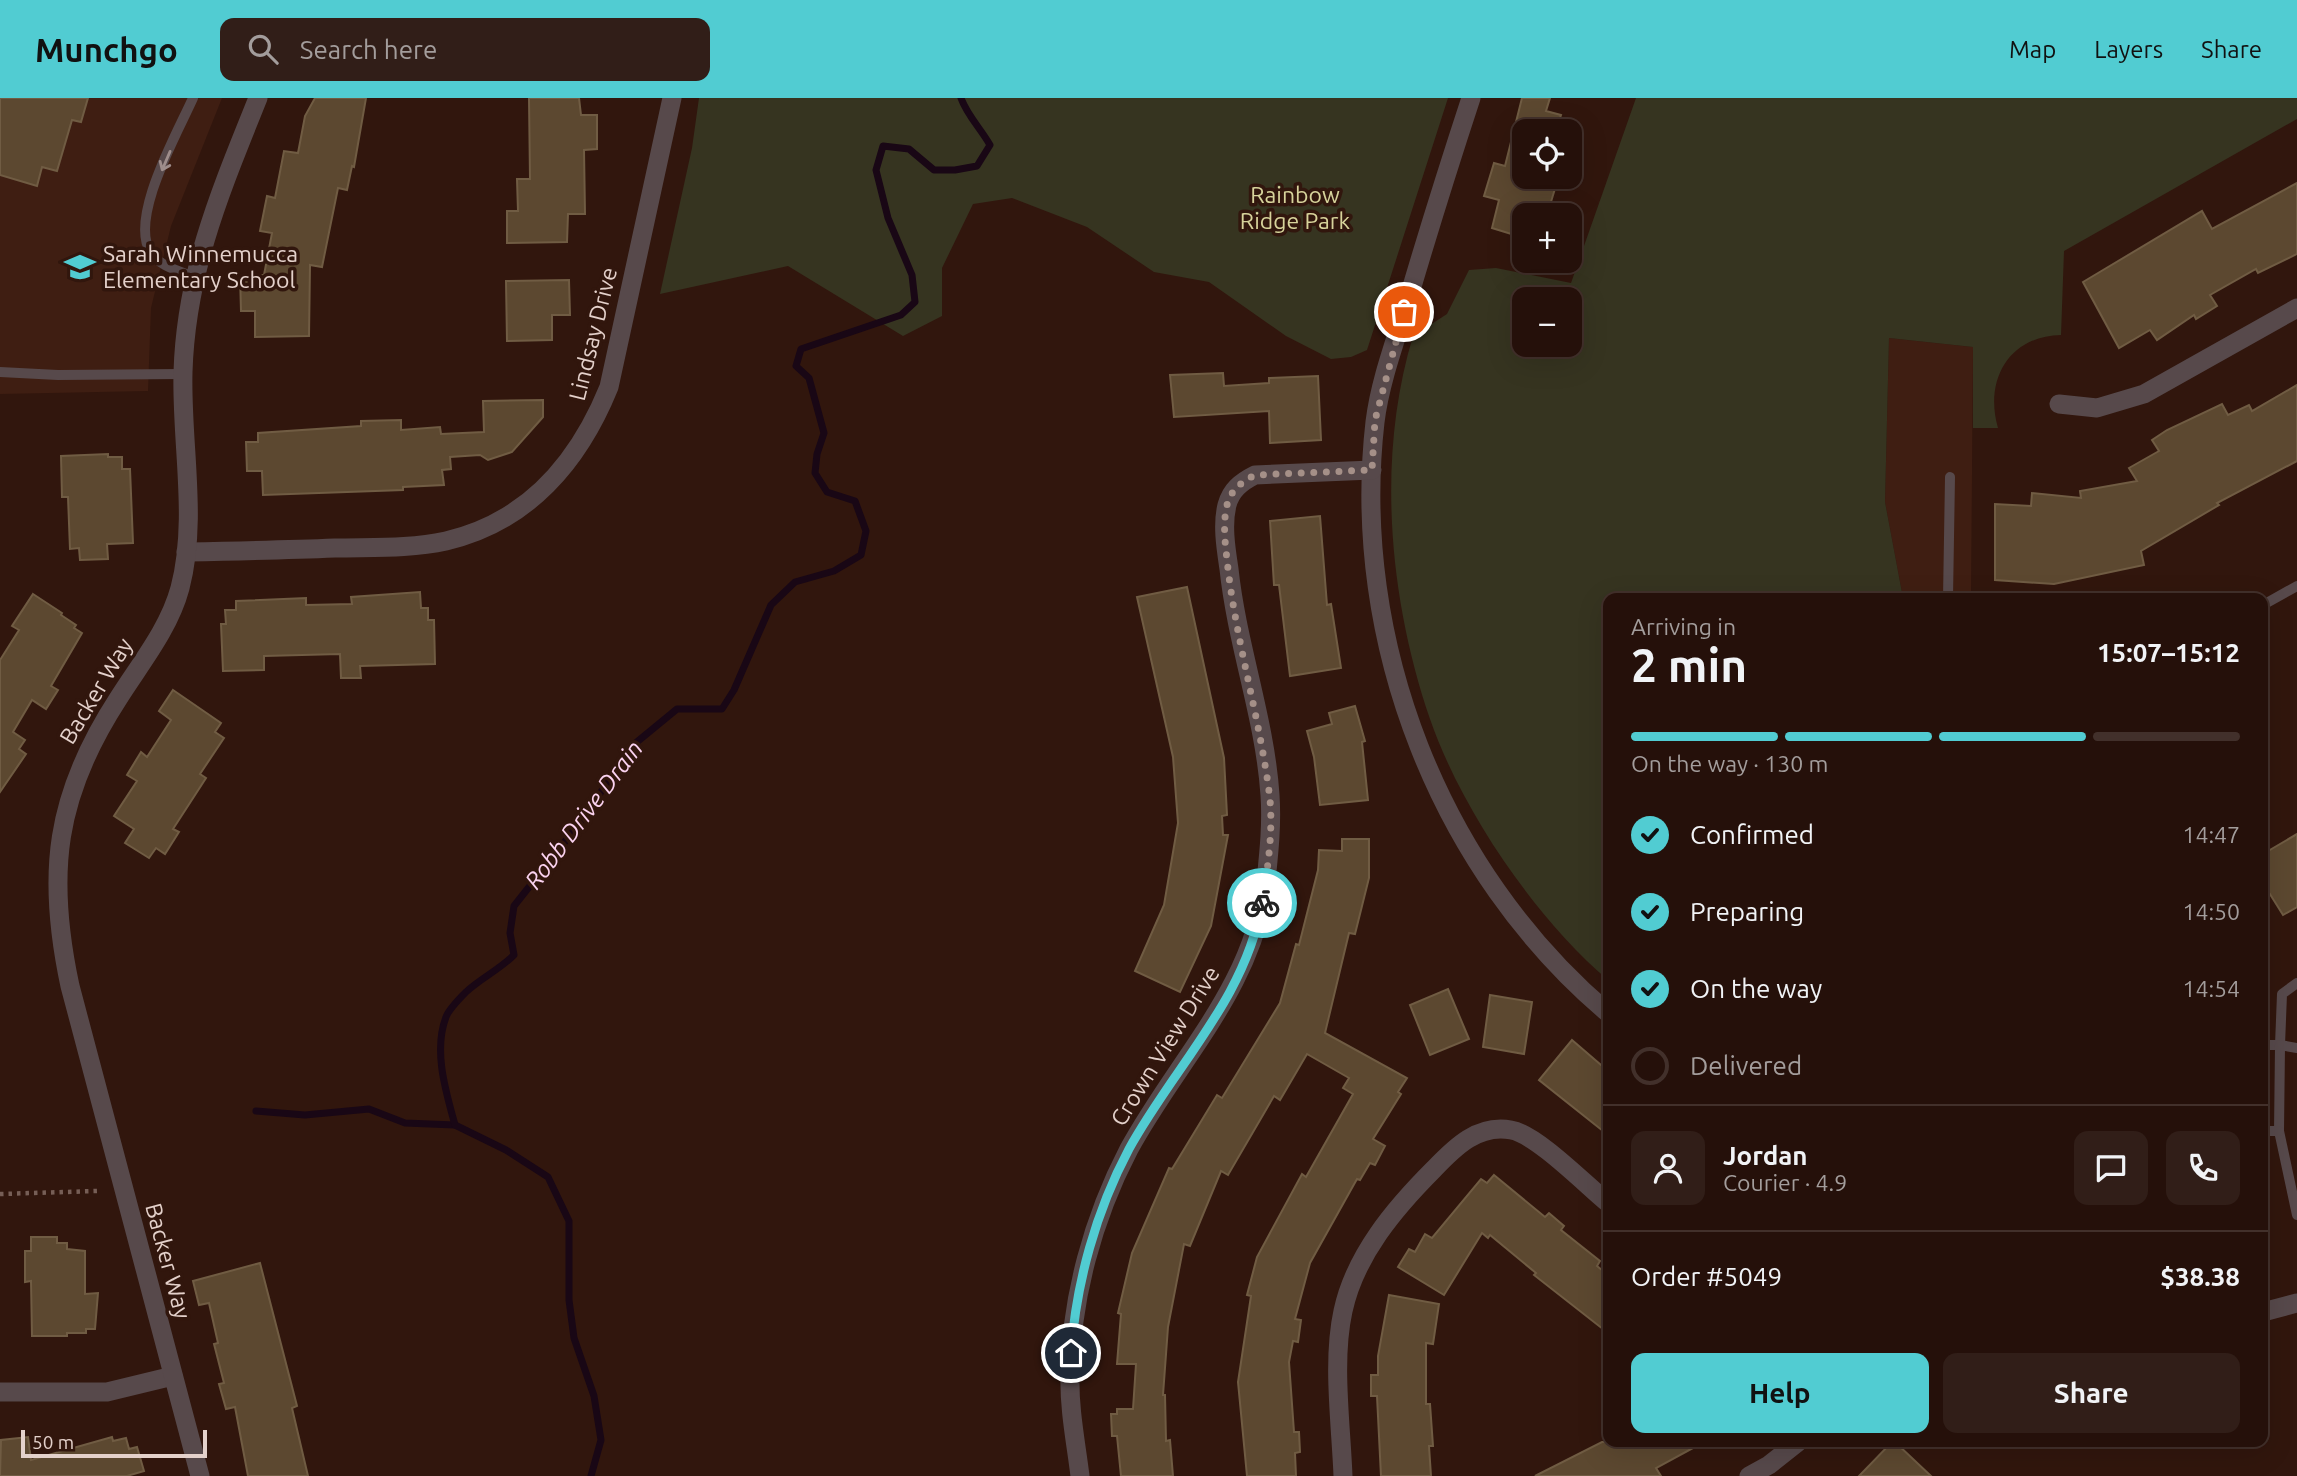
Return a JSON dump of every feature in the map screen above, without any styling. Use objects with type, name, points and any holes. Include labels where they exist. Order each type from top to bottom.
[{"type":"street","name":"Backer Way","points":[[200,1476],[70,986],[60,939],[57,891],[62,823],[80,764],[98,729],[170,616],[180,587],[186,552],[183,374],[194,277],[208,224],[258,98]]},
{"type":"street","name":"Lindsay Drive","points":[[186,552],[409,546],[447,541],[481,529],[513,513],[547,486],[575,455],[595,422],[609,387],[672,98]]},
{"type":"street","points":[[1471,98],[1388,364],[1375,420],[1372,470],[1378,592],[1387,640],[1417,741],[1464,842],[1497,892],[1580,989],[1603,1009]]},
{"type":"street","points":[[2059,404],[2097,408],[2144,394],[2297,308]]},
{"type":"street","name":"Crown View Drive","points":[[1080,1476],[1070,1377],[1078,1293],[1092,1240],[1129,1150],[1227,998],[1259,923],[1265,886],[1270,839],[1270,794],[1232,603],[1225,536],[1227,505],[1238,484],[1255,475],[1372,470]]},
{"type":"street","points":[[1343,1476],[1339,1350],[1343,1310],[1359,1269],[1378,1233],[1407,1195],[1458,1145],[1476,1134],[1496,1128],[1513,1130],[1530,1138],[1603,1199]]},
{"type":"street","points":[[2268,1311],[2297,1303]]},
{"type":"street","points":[[0,1392],[107,1392],[173,1376]]},
{"type":"street","points":[[1749,1476],[1769,1465],[1792,1447]]},
{"type":"lane","points":[[193,98],[152,193],[145,230],[150,251],[157,260],[194,277]]},
{"type":"lane","points":[[0,372],[58,375],[183,374]]},
{"type":"lane","points":[[1948,593],[1950,477]]},
{"type":"lane","points":[[2268,602],[2297,586]]},
{"type":"lane","points":[[2297,983],[2282,994],[2279,1131],[2297,1215]]},
{"type":"lane","points":[[2268,1045],[2297,1048]]},
{"type":"lane","points":[[2268,1130],[2279,1131]]},
{"type":"path","points":[[0,1194],[97,1191]]},
{"type":"shaded area","name":"Sarah Winnemucca Elementary School","points":[[0,98],[222,98],[171,226],[151,308],[148,391],[0,394]]},
{"type":"shaded area","points":[[1889,338],[1973,347],[1971,593],[1902,593],[1885,502]]},
{"type":"green space","name":"Rainbow Ridge Park","points":[[699,98],[1448,98],[1367,350],[1351,357],[1331,359],[1286,336],[1209,282],[1154,272],[1087,227],[1012,198],[973,204],[942,268],[942,316],[903,336],[788,266],[660,294],[692,148]]},
{"type":"green space","points":[[1636,98],[2297,98],[2297,119],[2064,251],[2061,335],[2043,337],[2027,343],[2005,364],[1995,393],[1998,428],[1973,428],[1973,347],[1889,338],[1885,502],[1902,593],[1603,593],[1603,975],[1554,926],[1528,894],[1481,825],[1444,754],[1430,719],[1405,626],[1392,528],[1391,479],[1401,383],[1413,336],[1447,314],[1469,270],[1496,268],[1571,283],[1575,273],[1582,273],[1582,252]]},
{"type":"building","points":[[0,98],[88,98],[81,122],[72,120],[57,171],[42,167],[37,186],[0,175]]},
{"type":"building","points":[[315,98],[366,98],[354,167],[352,166],[347,190],[338,188],[322,267],[310,265],[309,336],[255,337],[255,311],[241,311],[240,275],[264,275],[272,233],[260,231],[267,196],[275,198],[284,151],[298,153],[305,116]]},
{"type":"building","points":[[529,98],[579,98],[581,115],[597,115],[597,149],[584,150],[585,214],[568,214],[567,242],[507,243],[507,211],[518,211],[517,179],[530,179]]},
{"type":"building","points":[[1522,98],[1550,98],[1546,111],[1561,115],[1560,119],[1517,119]]},
{"type":"building","points":[[1512,138],[1512,189],[1555,189],[1551,203],[1512,203],[1512,234],[1492,228],[1499,200],[1484,196],[1494,163],[1505,166]]},
{"type":"building","points":[[2297,183],[2297,254],[2258,273],[2256,269],[2210,295],[2217,306],[2196,319],[2194,315],[2157,340],[2150,330],[2119,348],[2083,282],[2202,211],[2212,229]]},
{"type":"building","points":[[569,280],[570,315],[552,315],[552,340],[507,341],[506,281]]},
{"type":"building","points":[[1223,373],[1224,386],[1269,383],[1269,378],[1318,376],[1321,440],[1270,443],[1269,411],[1174,417],[1170,375]]},
{"type":"building","points":[[2297,385],[2297,461],[2217,503],[2219,505],[2141,551],[2144,565],[2054,584],[1995,580],[1995,504],[2031,506],[2032,493],[2081,498],[2080,491],[2137,481],[2129,468],[2159,451],[2152,440],[2167,430],[2222,404],[2228,415],[2249,405],[2252,411]]},
{"type":"building","points":[[543,400],[543,417],[512,452],[488,460],[480,455],[450,457],[451,469],[442,470],[444,485],[403,487],[403,490],[263,495],[262,471],[247,471],[246,442],[258,442],[258,433],[361,426],[361,421],[401,420],[401,430],[440,427],[441,434],[484,432],[483,401]]},
{"type":"building","points":[[108,454],[108,457],[122,457],[122,469],[130,469],[133,543],[107,544],[108,559],[80,560],[79,548],[70,549],[68,497],[62,497],[61,456]]},
{"type":"building","points":[[1320,516],[1327,605],[1331,604],[1341,668],[1290,676],[1279,585],[1274,585],[1270,521]]},
{"type":"building","points":[[1187,587],[1224,758],[1227,815],[1222,816],[1223,835],[1228,835],[1211,926],[1180,992],[1135,971],[1164,905],[1178,823],[1173,757],[1137,597]]},
{"type":"building","points":[[420,592],[421,608],[428,608],[428,620],[434,620],[435,664],[360,666],[361,678],[341,678],[340,654],[264,656],[264,670],[223,671],[221,624],[226,624],[225,610],[236,610],[236,601],[306,598],[306,605],[352,604],[351,597]]},
{"type":"building","points":[[33,594],[62,613],[61,615],[76,625],[74,628],[82,633],[51,686],[58,690],[46,709],[32,700],[13,732],[25,740],[19,749],[26,754],[0,792],[0,660],[19,630],[12,626]]},
{"type":"building","points":[[173,690],[221,723],[215,732],[224,738],[200,774],[206,778],[173,829],[179,832],[165,854],[156,848],[149,858],[125,843],[134,829],[114,816],[137,781],[127,775],[141,752],[147,757],[171,720],[159,711]]},
{"type":"building","points":[[1355,706],[1365,741],[1362,742],[1368,800],[1320,805],[1314,757],[1307,731],[1332,724],[1329,713]]},
{"type":"building","points":[[2297,834],[2297,907],[2283,915],[2268,891],[2268,851]]},
{"type":"building","points":[[1342,839],[1369,839],[1369,878],[1355,934],[1349,933],[1325,1033],[1407,1078],[1398,1092],[1401,1094],[1373,1139],[1385,1146],[1375,1165],[1370,1163],[1360,1180],[1357,1179],[1310,1263],[1295,1319],[1301,1320],[1298,1342],[1293,1341],[1289,1362],[1294,1432],[1299,1432],[1300,1452],[1295,1453],[1296,1476],[1247,1476],[1238,1382],[1251,1296],[1247,1295],[1257,1257],[1302,1174],[1306,1177],[1353,1094],[1343,1088],[1349,1078],[1307,1054],[1280,1100],[1274,1096],[1228,1175],[1221,1171],[1190,1246],[1184,1244],[1168,1327],[1163,1395],[1166,1441],[1170,1440],[1173,1476],[1121,1476],[1117,1436],[1112,1436],[1111,1414],[1117,1414],[1117,1409],[1133,1409],[1136,1364],[1117,1364],[1121,1314],[1118,1313],[1132,1253],[1169,1168],[1172,1169],[1217,1095],[1222,1098],[1280,1003],[1296,944],[1299,945],[1318,870],[1319,850],[1342,851]]},
{"type":"building","points":[[1448,989],[1469,1039],[1430,1055],[1410,1005]]},
{"type":"building","points":[[1490,995],[1532,1002],[1524,1054],[1483,1047]]},
{"type":"building","points":[[1572,1040],[1603,1067],[1603,1131],[1539,1080]]},
{"type":"building","points":[[1494,1175],[1545,1217],[1549,1213],[1564,1226],[1561,1230],[1600,1261],[1597,1266],[1603,1271],[1603,1329],[1534,1275],[1536,1273],[1490,1235],[1488,1238],[1482,1233],[1444,1295],[1398,1267],[1409,1249],[1415,1252],[1425,1234],[1432,1238],[1481,1179],[1487,1183]]},
{"type":"building","points":[[31,1237],[57,1237],[57,1243],[67,1243],[67,1249],[85,1251],[85,1294],[98,1293],[95,1329],[86,1329],[86,1333],[67,1333],[67,1336],[32,1336],[31,1281],[25,1282],[25,1251],[31,1251]]},
{"type":"building","points":[[260,1263],[297,1406],[292,1408],[308,1476],[248,1476],[235,1407],[226,1409],[219,1384],[224,1383],[214,1344],[218,1343],[209,1303],[199,1305],[193,1281]]},
{"type":"building","points":[[1389,1295],[1439,1304],[1433,1344],[1426,1343],[1426,1404],[1430,1404],[1433,1446],[1429,1446],[1431,1476],[1381,1476],[1377,1396],[1371,1396],[1371,1375],[1378,1375],[1378,1356]]},
{"type":"building","points":[[28,1437],[31,1460],[112,1437],[113,1441],[126,1438],[129,1449],[137,1447],[144,1471],[127,1476],[0,1476],[1,1440]]},
{"type":"building","points":[[1602,1442],[1603,1447],[1695,1447],[1656,1468],[1661,1476],[1535,1476]]},
{"type":"building","points":[[1887,1447],[1900,1447],[1931,1476],[1859,1476]]},
{"type":"waterway","name":"Robb Drive Drain","points":[[591,1476],[601,1440],[594,1396],[574,1338],[569,1300],[569,1221],[548,1177],[506,1150],[455,1125],[442,1071],[442,1030],[447,1014],[461,997],[514,955],[510,933],[514,906],[582,820],[632,746],[677,709],[722,709],[734,690],[771,605],[795,582],[834,571],[861,555],[866,531],[855,501],[827,492],[815,473],[817,454],[824,433],[809,378],[796,366],[801,349],[901,315],[915,302],[912,275],[888,218],[876,170],[883,146],[909,149],[934,170],[977,166],[990,145],[961,98]]},
{"type":"waterway","points":[[256,1111],[305,1115],[369,1109],[405,1123],[455,1125]]},
{"type":"way so far","points":[[1262,903],[1270,839],[1270,794],[1232,603],[1225,536],[1227,505],[1238,484],[1255,475],[1372,470],[1375,420],[1404,312]]},
{"type":"place","name":"Sarah Winnemucca Elementary School","points":[[80,267]]},
{"type":"route","points":[[1071,1353],[1078,1293],[1092,1240],[1110,1193],[1129,1150],[1227,998],[1259,923],[1262,903]]}]
